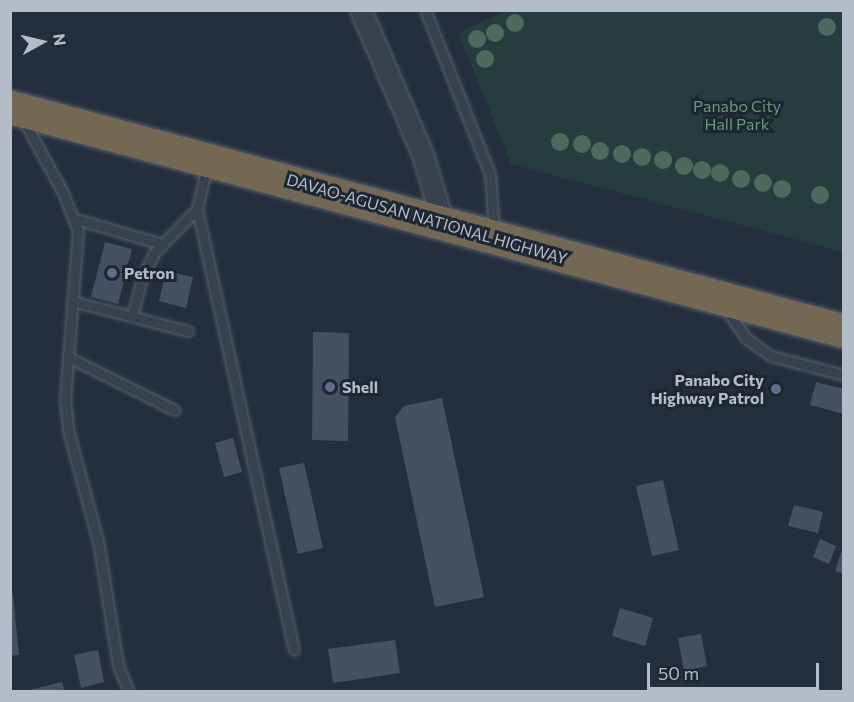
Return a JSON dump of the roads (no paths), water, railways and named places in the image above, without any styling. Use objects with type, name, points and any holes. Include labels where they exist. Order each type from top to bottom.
[{"type":"highway","name":"DAVAO-AGUSAN NATIONAL HIGHWAY","points":[[14,108],[208,158],[444,225],[843,331]]},
{"type":"street","points":[[361,10],[423,156],[444,225]]},
{"type":"lane","points":[[425,10],[490,174],[493,238]]},
{"type":"lane","points":[[14,108],[76,219],[79,243],[68,357],[68,430],[98,541],[118,665],[129,692]]},
{"type":"lane","points":[[208,158],[197,209],[294,649]]},
{"type":"lane","points":[[132,316],[142,278],[162,244],[197,209]]},
{"type":"lane","points":[[76,219],[162,244]]},
{"type":"lane","points":[[719,298],[755,347],[771,356],[843,375]]},
{"type":"lane","points":[[72,301],[188,331]]},
{"type":"lane","points":[[68,357],[175,410]]},
{"type":"place","name":"Petron","points":[[112,273]]},
{"type":"place","name":"Shell","points":[[330,387]]},
{"type":"place","name":"Panabo City Highway Patrol","points":[[776,389]]},
{"type":"park label","name":"Panabo City Hall Park","points":[[737,115]]}]
